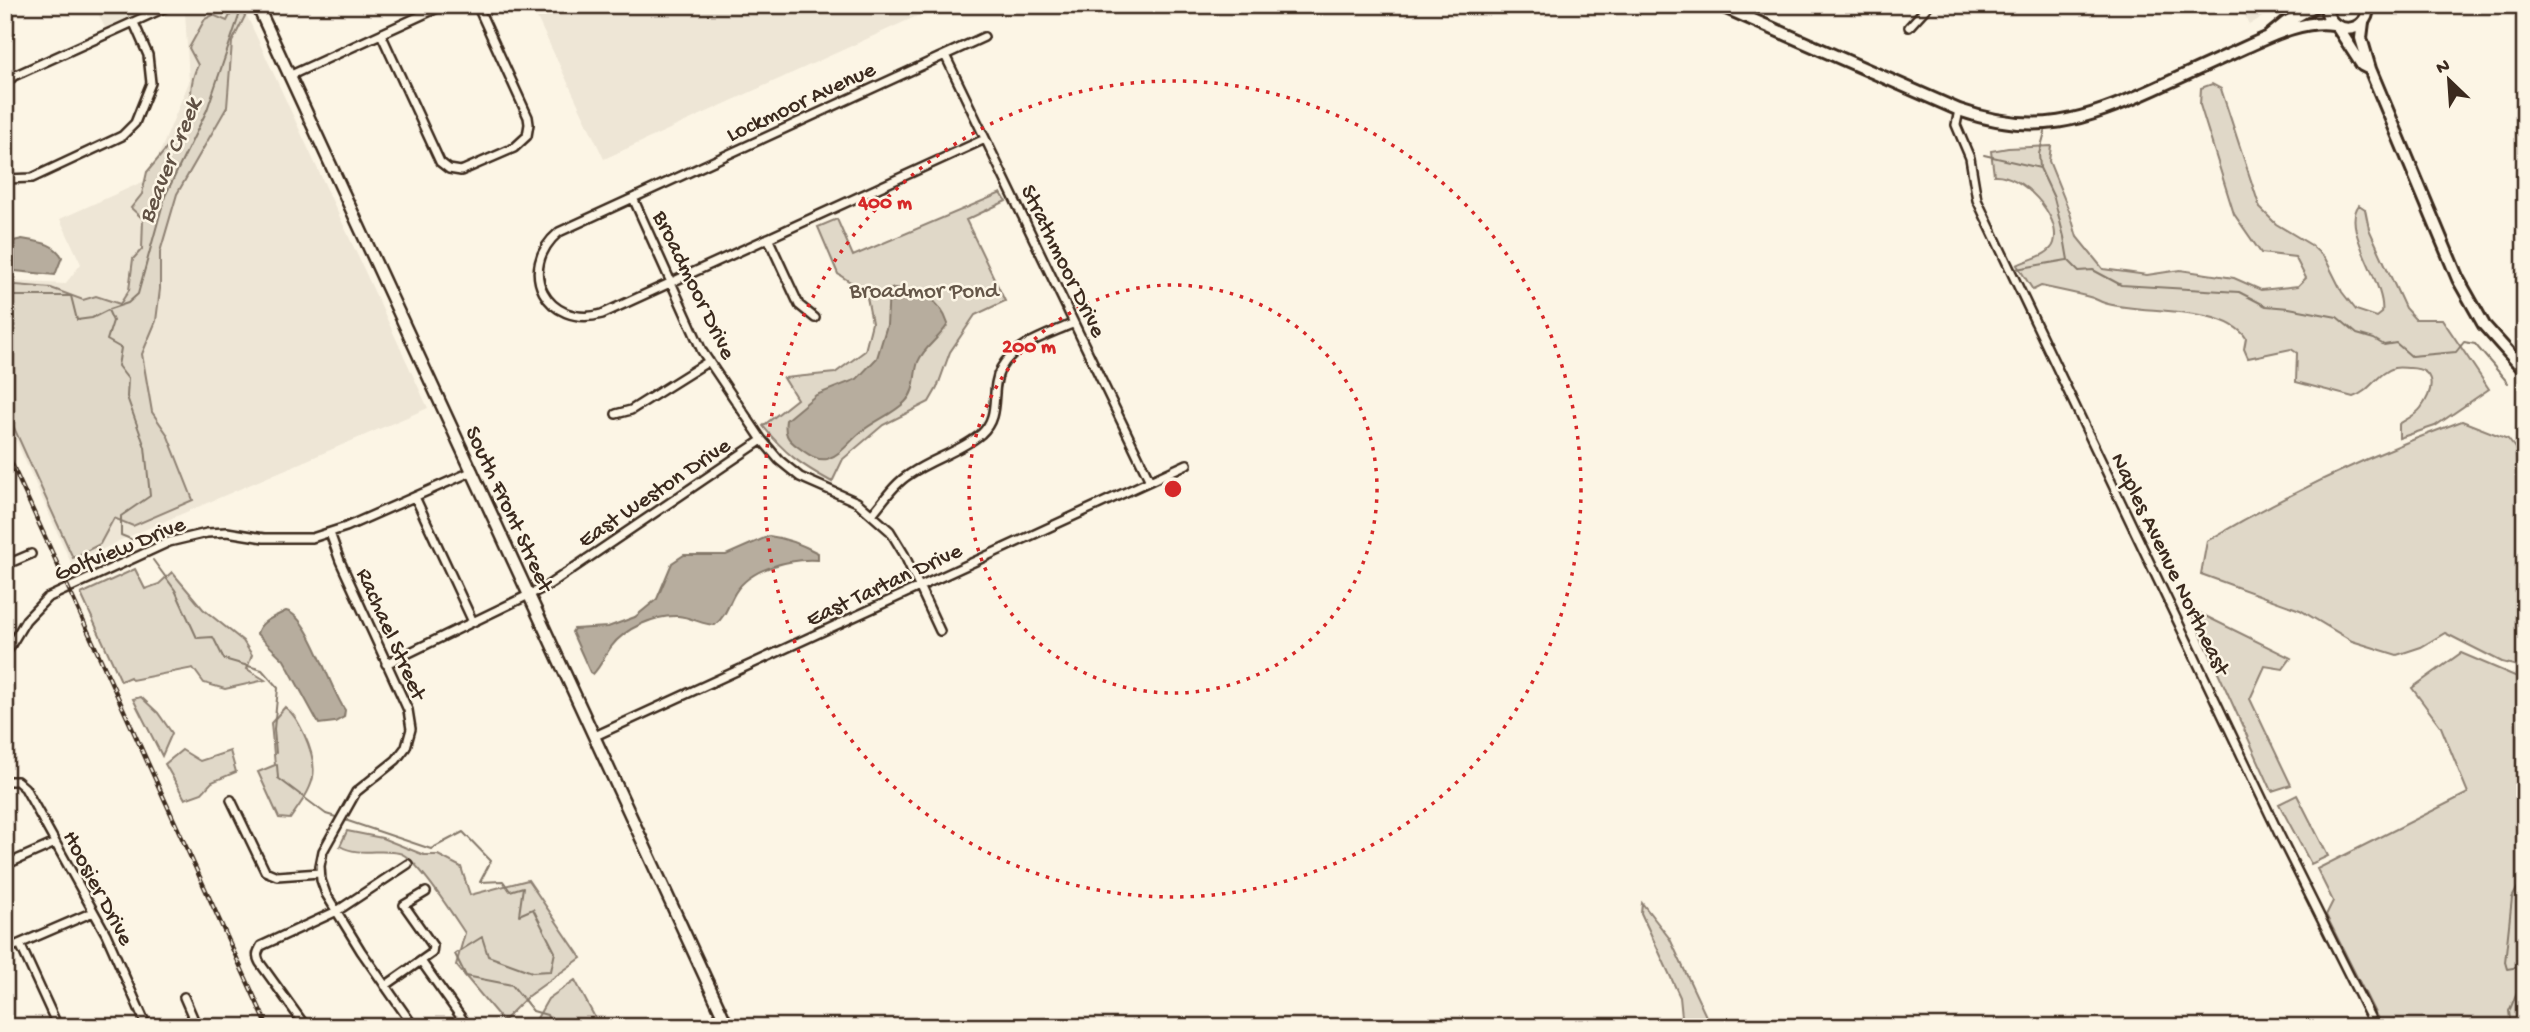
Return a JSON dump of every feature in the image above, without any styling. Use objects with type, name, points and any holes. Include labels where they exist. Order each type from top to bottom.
[{"type":"main road","points":[[1719,5],[1959,110],[1992,120],[2046,124],[2080,119],[2112,108],[2266,38],[2307,24],[2352,29],[2379,5]]},
{"type":"main road","points":[[2266,38],[2316,5]]},
{"type":"main road","points":[[2326,5],[2328,19],[2362,65],[2370,69]]},
{"type":"main road","points":[[2366,15],[2361,38],[2370,69],[2458,279],[2484,325],[2525,371]]},
{"type":"street","points":[[5,63],[8,79],[171,5]]},
{"type":"street","name":"South Front Street","points":[[257,5],[728,1027]]},
{"type":"street","points":[[289,76],[444,5]]},
{"type":"street","points":[[381,34],[438,158],[449,169],[465,170],[520,145],[529,130],[528,117],[477,5]]},
{"type":"street","points":[[1909,27],[1929,5]]},
{"type":"street","points":[[5,180],[32,177],[122,136],[135,124],[151,83],[148,55],[134,23]]},
{"type":"street","name":"Lockmoor Avenue","points":[[984,37],[559,232],[548,241],[537,267],[542,292],[549,301],[568,314],[591,317],[985,139]]},
{"type":"street","name":"Strathmoor Drive","points":[[945,55],[1150,481]]},
{"type":"street","name":"Naples Avenue Northeast","points":[[1959,110],[1956,125],[1970,158],[1977,200],[2375,1027]]},
{"type":"street","name":"Broadmoor Drive","points":[[633,198],[709,361],[762,440],[779,460],[800,477],[846,495],[873,513],[898,542],[940,631]]},
{"type":"street","points":[[768,238],[799,305],[815,318]]},
{"type":"street","points":[[873,513],[909,474],[982,433],[994,414],[997,381],[1000,369],[1008,358],[1074,323]]},
{"type":"street","points":[[616,414],[631,411],[709,361]]},
{"type":"street","name":"East Weston Drive","points":[[386,664],[530,595],[561,577],[762,440]]},
{"type":"street","name":"East Tartan Drive","points":[[595,736],[1187,464]]},
{"type":"street","name":"Golfview Drive","points":[[5,655],[26,620],[47,598],[169,542],[207,533],[227,532],[290,540],[330,533],[473,471]]},
{"type":"street","points":[[415,497],[473,622]]},
{"type":"street","name":"Rachael Street","points":[[320,873],[323,851],[350,803],[363,785],[396,760],[409,738],[410,719],[340,562],[330,533]]},
{"type":"street","points":[[5,565],[31,554]]},
{"type":"street","name":"Hoosier Drive","points":[[5,781],[13,780],[23,786],[106,934],[147,1027]]},
{"type":"street","points":[[231,800],[265,871],[277,876],[320,873],[323,886],[337,911],[414,1027]]},
{"type":"street","points":[[5,865],[55,843]]},
{"type":"street","points":[[306,1027],[260,963],[257,957],[261,946],[337,911],[408,863]]},
{"type":"street","points":[[385,986],[432,953],[433,946],[404,905],[426,892]]},
{"type":"street","points":[[5,950],[93,912]]},
{"type":"street","points":[[20,944],[58,1027]]},
{"type":"street","points":[[421,961],[468,1027]]},
{"type":"street","points":[[184,997],[197,1027]]},
{"type":"shaded area","points":[[94,5],[154,5],[105,28]]},
{"type":"shaded area","points":[[204,5],[242,5],[428,408],[121,540],[72,565],[5,416],[5,281],[65,284],[81,264],[60,219],[149,179],[189,82],[185,11]]},
{"type":"shaded area","points":[[531,5],[941,5],[604,159]]},
{"type":"shaded area","points":[[2241,5],[2282,5],[2249,25]]},
{"type":"shaded area","points":[[22,239],[45,244],[58,252],[62,257],[55,275],[5,270],[5,243]]},
{"type":"shaded area","points":[[894,288],[920,293],[934,301],[948,324],[918,362],[911,393],[905,402],[866,428],[832,457],[819,459],[811,456],[789,439],[785,429],[786,420],[816,395],[857,379],[877,358],[887,325],[889,290]]},
{"type":"shaded area","points":[[769,536],[812,550],[818,553],[818,560],[772,566],[751,577],[735,593],[715,625],[678,616],[641,624],[617,640],[596,671],[593,674],[590,672],[572,632],[574,629],[608,627],[635,617],[657,599],[672,563],[684,555],[726,555]]},
{"type":"shaded area","points":[[286,611],[303,625],[345,710],[344,717],[335,722],[319,724],[284,660],[257,634],[264,623]]},
{"type":"green space","points":[[235,6],[247,12],[232,42],[227,107],[177,194],[160,252],[160,289],[156,321],[142,354],[152,412],[167,434],[193,500],[133,526],[114,518],[100,544],[73,558],[5,408],[5,284],[51,288],[83,300],[96,296],[120,304],[129,290],[133,259],[142,249],[143,219],[131,208],[142,194],[147,172],[194,119],[191,91],[198,65],[189,48],[205,19],[213,15],[227,21]]},
{"type":"green space","points":[[2212,84],[2221,89],[2260,208],[2276,224],[2311,245],[2325,258],[2342,292],[2356,310],[2377,317],[2382,313],[2382,301],[2355,228],[2355,215],[2359,205],[2365,209],[2369,229],[2405,308],[2415,319],[2442,319],[2489,389],[2435,426],[2399,438],[2399,424],[2419,410],[2429,394],[2429,376],[2419,369],[2388,370],[2353,397],[2296,382],[2297,353],[2291,349],[2248,358],[2244,349],[2246,338],[2235,327],[2220,320],[2182,312],[2106,304],[2087,296],[2041,286],[2033,290],[2017,265],[2043,254],[2052,247],[2055,232],[2052,221],[2046,209],[2027,189],[2005,176],[1994,175],[1991,151],[2051,146],[2049,161],[2077,237],[2103,269],[2147,275],[2180,270],[2234,278],[2261,290],[2298,286],[2306,278],[2295,257],[2261,253],[2234,214],[2200,105],[2201,88]]},
{"type":"green space","name":"Broadmor Pond","points":[[1001,193],[1006,201],[966,220],[1005,301],[975,315],[950,352],[929,402],[883,425],[843,459],[832,482],[794,458],[763,426],[797,399],[784,378],[835,373],[865,351],[872,323],[866,292],[838,274],[818,227],[837,219],[853,256]]},
{"type":"green space","points":[[2462,421],[2508,439],[2525,461],[2525,668],[2502,662],[2445,633],[2421,647],[2397,655],[2352,641],[2300,610],[2201,574],[2207,541],[2332,475]]},
{"type":"green space","points":[[135,569],[145,589],[159,584],[172,572],[203,609],[243,641],[252,655],[247,669],[265,680],[225,689],[204,683],[193,668],[132,680],[130,677],[121,681],[81,594]]},
{"type":"green space","points":[[2189,608],[2291,658],[2283,669],[2265,666],[2250,699],[2291,785],[2272,791]]},
{"type":"green space","points":[[2461,653],[2525,678],[2525,1027],[2382,1027],[2326,915],[2333,901],[2317,869],[2468,793],[2441,727],[2412,688]]},
{"type":"green space","points":[[141,697],[158,713],[172,733],[162,756],[133,699]]},
{"type":"green space","points":[[285,707],[294,716],[304,734],[310,747],[314,769],[310,787],[290,819],[279,818],[258,772],[275,765],[271,723]]},
{"type":"green space","points":[[182,750],[200,761],[230,751],[236,772],[212,782],[202,793],[185,799],[165,764]]},
{"type":"green space","points":[[2297,795],[2328,856],[2311,864],[2279,804]]},
{"type":"green space","points":[[347,831],[382,838],[424,855],[438,855],[461,867],[470,895],[528,880],[581,958],[528,996],[503,1021],[456,965],[465,933],[424,875],[399,853],[362,852],[340,846]]},
{"type":"green space","points":[[1642,903],[1670,939],[1711,1027],[1683,1027],[1680,997],[1641,913]]},
{"type":"green space","points":[[575,980],[600,1027],[532,1027],[548,999]]},
{"type":"waterway","name":"Beaver Creek","points":[[110,309],[128,303],[138,294],[165,196],[207,110],[242,7]]},
{"type":"waterway","points":[[2045,132],[2039,154],[2040,168],[2054,198],[2068,260],[2079,271],[2093,270],[2121,285],[2239,292],[2266,306],[2337,317],[2357,334],[2384,345],[2396,343],[2411,356],[2456,352],[2464,342],[2475,344],[2508,383]]},
{"type":"waterway","points":[[1984,155],[2040,168]]},
{"type":"waterway","points":[[2016,269],[2067,260]]},
{"type":"waterway","points":[[5,296],[71,296],[77,320],[92,318],[108,310],[113,321],[107,340],[121,348],[118,366],[128,379],[127,397],[145,447],[150,496],[121,516],[121,535],[133,540]]},
{"type":"waterway","points":[[153,560],[175,590],[197,638],[213,637],[224,659],[262,670],[278,688],[274,729],[276,753]]},
{"type":"waterway","points":[[277,765],[278,778],[326,814],[339,818]]},
{"type":"waterway","points":[[345,820],[431,849],[463,832],[491,861],[480,882],[503,881],[510,891],[523,887],[519,915],[533,909],[555,952],[551,971],[532,972],[488,956],[482,937],[455,954],[466,976],[512,985],[533,1011],[547,1015],[552,1027]]},
{"type":"waterway","points":[[2525,874],[2512,898],[2505,962],[2507,969],[2525,966]]},
{"type":"waterway","points":[[2511,1027],[2509,1011],[2525,979]]},
{"type":"railway","points":[[5,449],[268,1027]]}]
